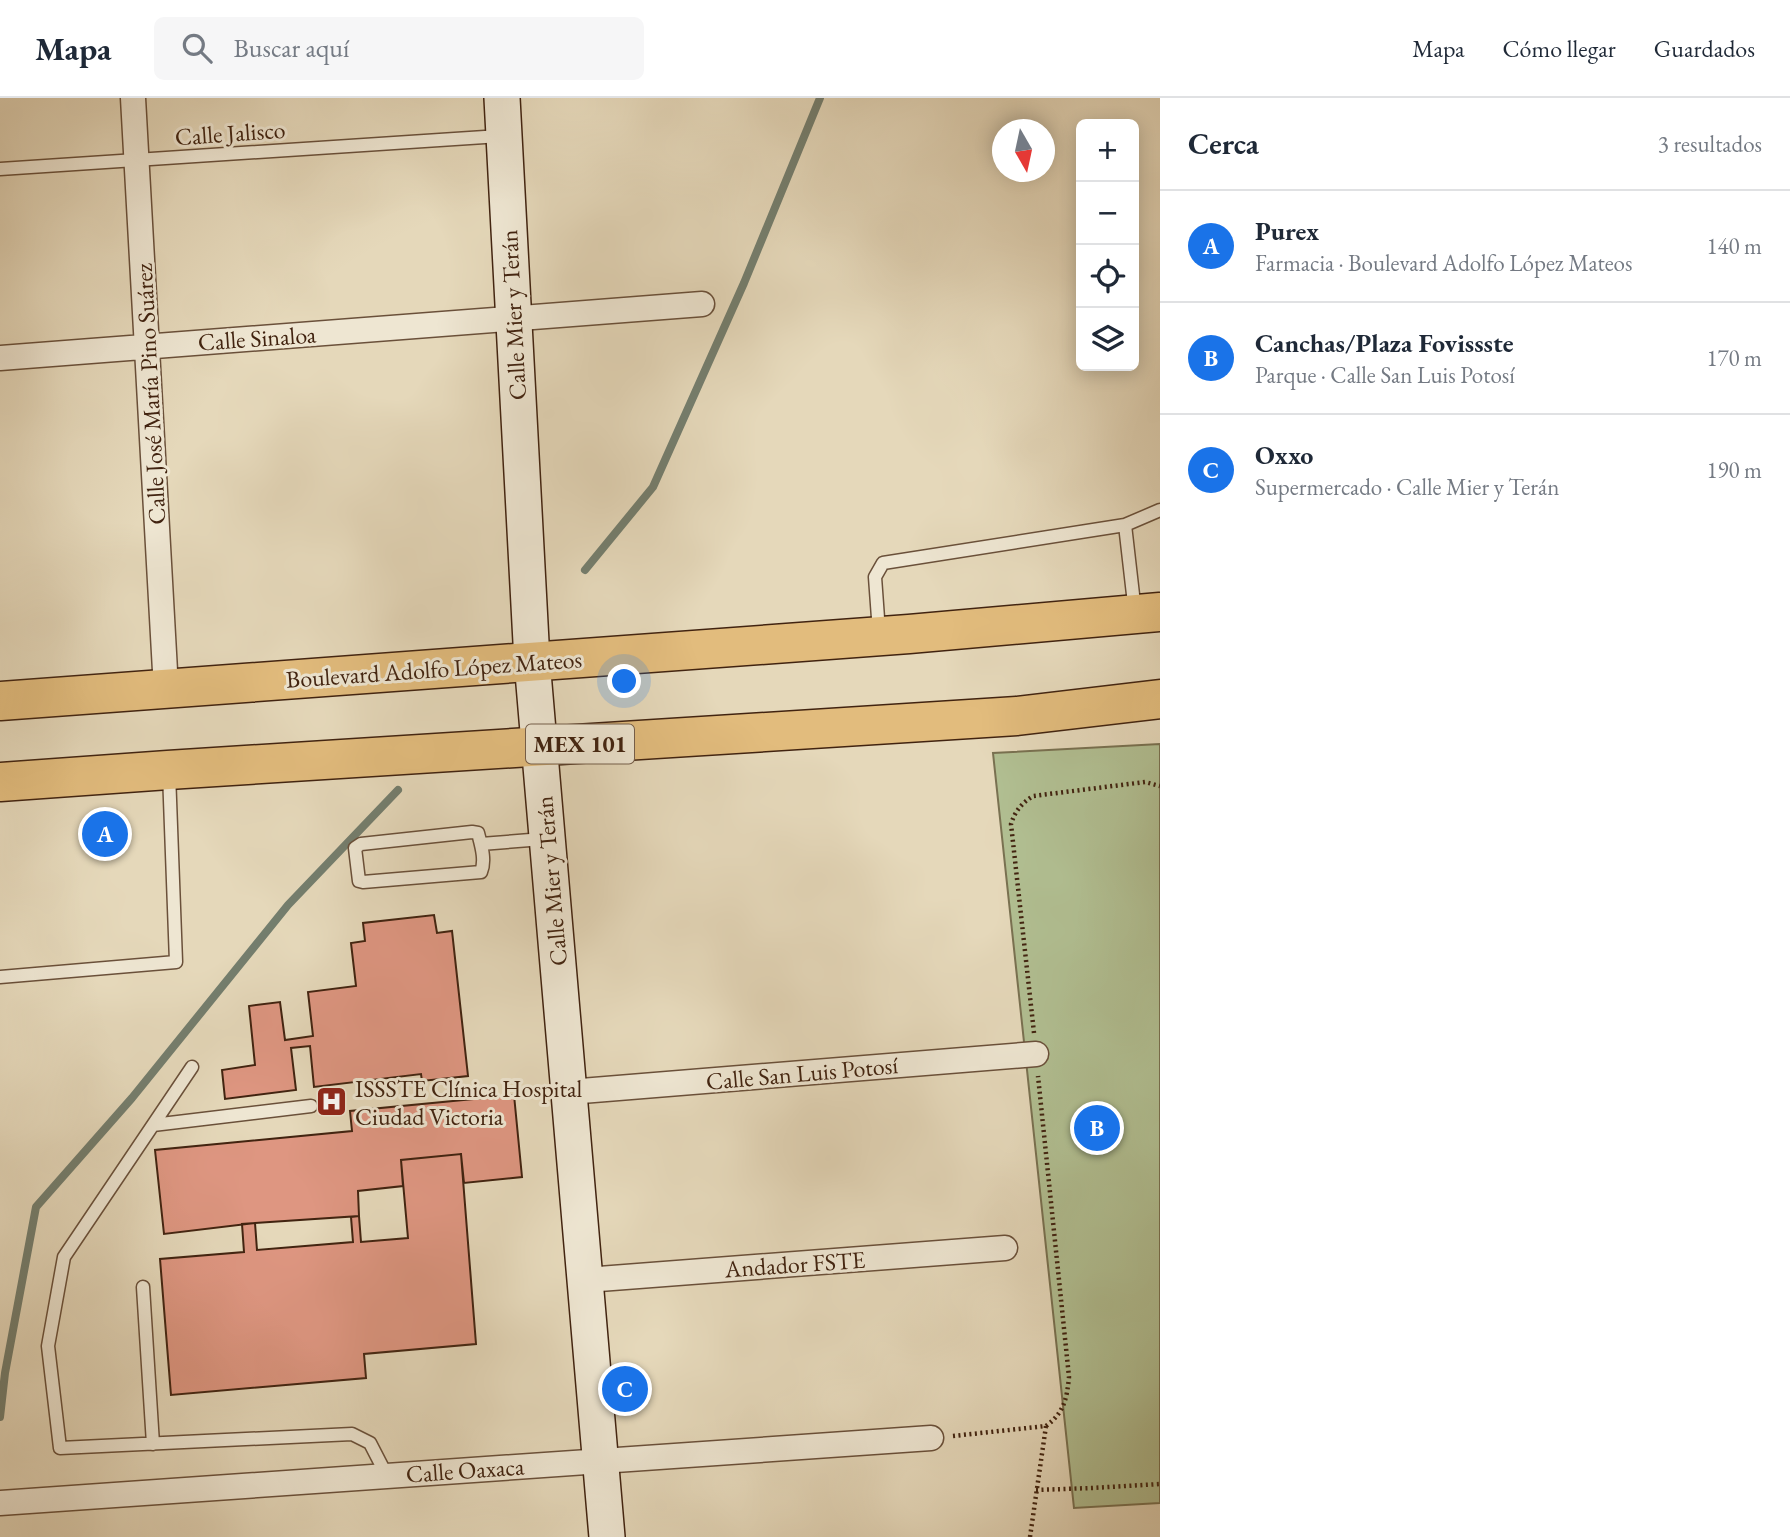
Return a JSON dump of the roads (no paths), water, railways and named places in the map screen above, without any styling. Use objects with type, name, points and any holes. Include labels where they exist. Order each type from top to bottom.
[{"type":"main road","name":"Boulevard Adolfo López Mateos","points":[[0,701],[879,636],[1148,613]]},
{"type":"main road","name":"MEX 101","points":[[0,782],[1017,716],[1160,699]]},
{"type":"street","name":"Calle José María Pino Suárez","points":[[133,98],[166,689]]},
{"type":"street","name":"Calle Mier y Terán","points":[[502,98],[532,661],[607,1537]]},
{"type":"street","name":"Calle Sinaloa","points":[[0,358],[702,304]]},
{"type":"street","name":"Calle San Luis Potosí","points":[[569,1092],[1036,1054]]},
{"type":"street","name":"Andador FSTE","points":[[586,1280],[1005,1248]]},
{"type":"street","name":"Calle Oaxaca","points":[[0,1503],[931,1438]]},
{"type":"lane","name":"Calle Jalisco","points":[[0,169],[504,136]]},
{"type":"lane","points":[[879,636],[875,577],[883,563],[1125,525],[1160,510]]},
{"type":"lane","points":[[1125,525],[1148,613]]},
{"type":"lane","points":[[0,977],[176,962],[169,770]]},
{"type":"lane","points":[[472,832],[478,833],[481,844],[481,872],[359,881],[355,848],[360,844],[472,832]]},
{"type":"lane","points":[[481,844],[547,839]]},
{"type":"lane","points":[[192,1067],[64,1256],[48,1346],[60,1448],[352,1434],[370,1443],[387,1476]]},
{"type":"lane","points":[[153,1125],[311,1106]]},
{"type":"lane","points":[[143,1287],[153,1444]]},
{"type":"waterway","points":[[585,570],[653,487],[744,283],[820,98]]},
{"type":"waterway","points":[[0,1417],[5,1373],[36,1207],[132,1098],[288,905],[398,790]]},
{"type":"place","name":"Purex","points":[[105,834]]},
{"type":"place","name":"ISSSTE Clínica Hospital Ciudad Victoria","points":[[332,1102]]},
{"type":"place","name":"Canchas/Plaza Fovissste","points":[[1097,1128]]},
{"type":"place","name":"Oxxo","points":[[625,1389]]}]
